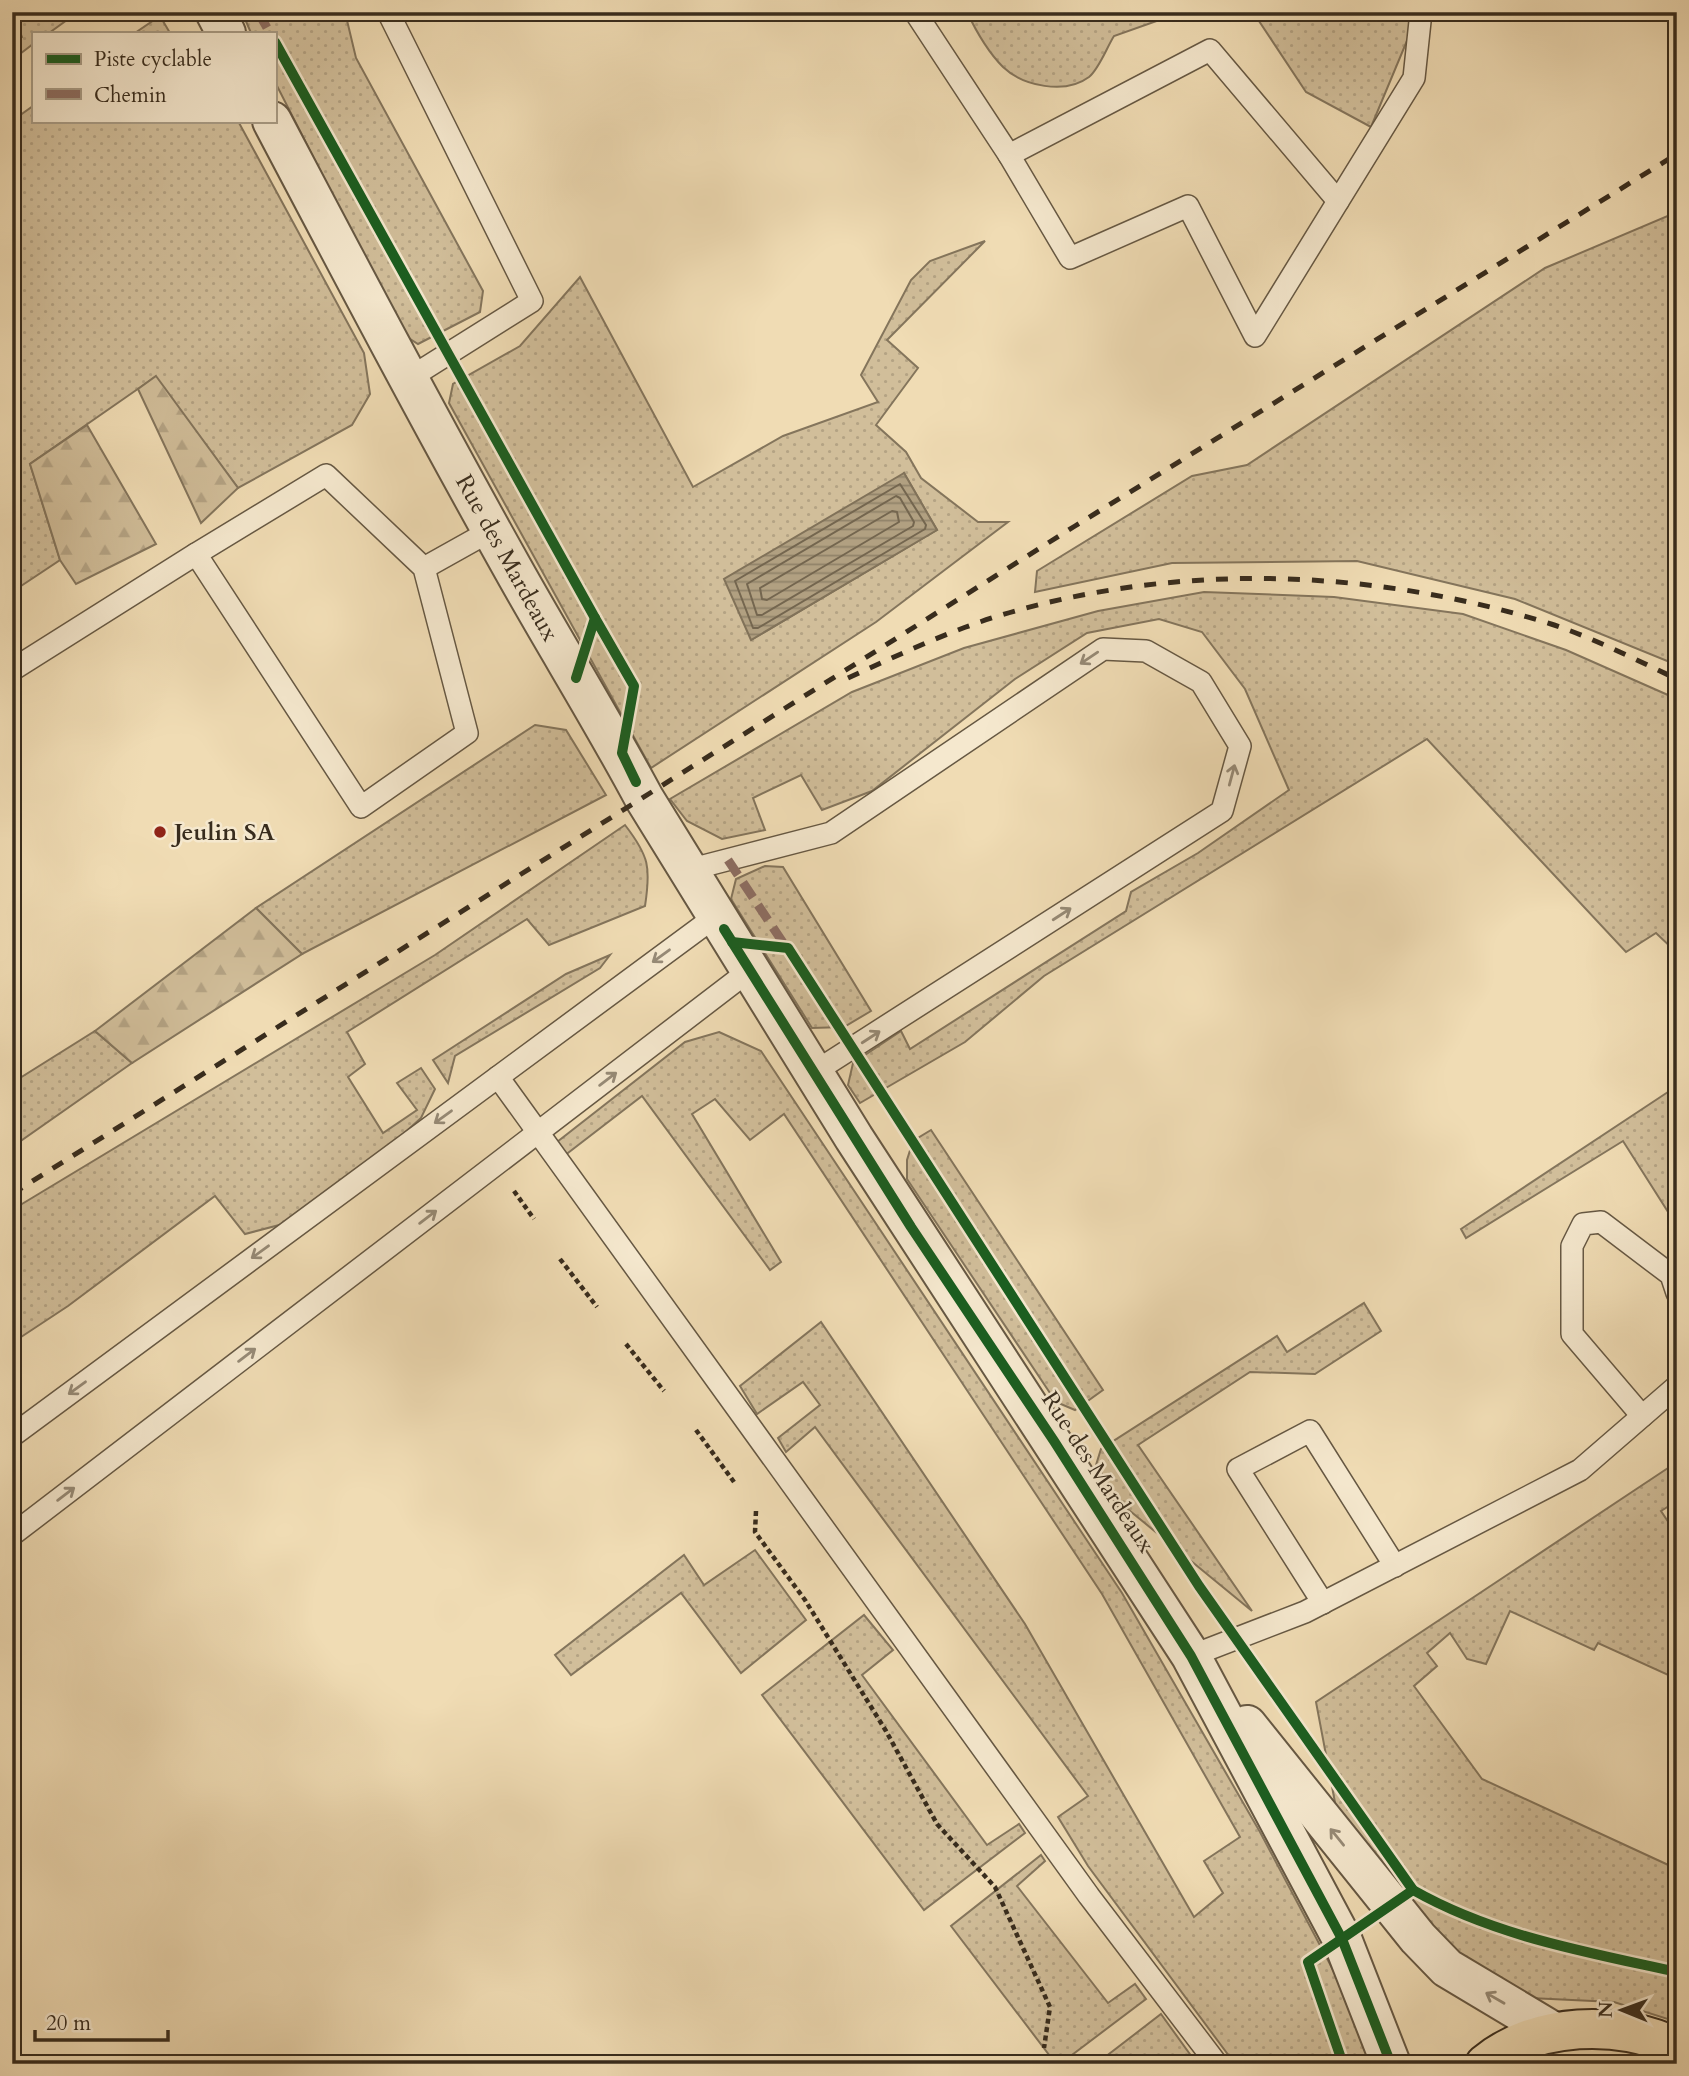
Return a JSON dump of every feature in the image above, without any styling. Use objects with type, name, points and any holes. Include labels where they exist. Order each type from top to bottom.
[{"type":"main road","points":[[1485,2064],[1497,2053],[1554,2032],[1607,2028],[1659,2039],[1677,2048]]},
{"type":"street","points":[[215,12],[225,32]]},
{"type":"street","name":"Rue des Mardeaux","points":[[273,122],[408,379],[688,870],[813,1073],[1191,1656],[1342,1939],[1391,2064]]},
{"type":"street","name":"Rue des Mardeaux","points":[[1191,1656],[1418,1938],[1447,1968],[1554,2032]]},
{"type":"lane","points":[[388,12],[532,301],[408,379]]},
{"type":"lane","points":[[915,12],[1009,155],[1070,258],[1188,206],[1255,336],[1414,78],[1421,12]]},
{"type":"lane","points":[[1009,155],[1210,50],[1338,201]]},
{"type":"lane","points":[[12,670],[196,554],[326,475],[424,568],[467,733],[361,807],[196,554]]},
{"type":"lane","points":[[424,568],[492,530]]},
{"type":"lane","points":[[688,870],[831,833],[1102,649],[1146,651],[1201,682],[1240,746],[1222,811],[813,1073]]},
{"type":"lane","points":[[12,1436],[716,916]]},
{"type":"lane","points":[[12,1535],[750,970]]},
{"type":"lane","points":[[498,1077],[1089,1896],[1217,2064]]},
{"type":"lane","points":[[1642,1416],[1572,1334],[1572,1246],[1583,1224],[1601,1222],[1671,1275],[1677,1293]]},
{"type":"lane","points":[[1191,1656],[1323,1603],[1580,1470],[1677,1385]]},
{"type":"lane","points":[[1323,1603],[1238,1469],[1310,1431],[1395,1566]]},
{"type":"path","points":[[511,1186],[534,1219]]},
{"type":"path","points":[[560,1259],[597,1307]]},
{"type":"path","points":[[626,1344],[664,1391]]},
{"type":"path","points":[[695,1430],[734,1482]]},
{"type":"path","points":[[757,1511],[755,1532],[805,1600],[886,1731],[937,1824],[995,1887],[1050,2007],[1044,2048]]},
{"type":"green space","points":[[12,12],[78,12],[50,32],[32,32],[32,45],[12,60],[12,43],[22,37]]},
{"type":"green space","points":[[242,12],[345,12],[356,58],[483,291],[480,312],[418,344],[404,335],[276,84],[276,32],[251,32]]},
{"type":"green space","points":[[967,12],[1182,12],[1114,36],[1089,77],[1079,83],[1057,87],[1033,83],[1011,74],[992,55]]},
{"type":"green space","points":[[1253,12],[1419,12],[1371,127],[1306,92]]},
{"type":"green space","points":[[160,16],[169,32],[136,32]]},
{"type":"green space","points":[[32,107],[32,122],[239,122],[364,353],[370,394],[352,425],[238,488],[155,377],[30,464],[60,560],[12,592],[12,121]]},
{"type":"green space","points":[[1677,212],[1677,665],[1515,599],[1357,561],[1172,563],[1035,592],[1037,571],[1192,476],[1247,465],[1545,268]]},
{"type":"green space","points":[[985,241],[887,340],[918,368],[876,425],[906,452],[921,478],[978,522],[1008,522],[876,622],[651,768],[449,403],[453,384],[520,346],[580,277],[693,487],[783,436],[878,402],[861,375],[911,280],[930,261]],"holes":[[[904,473],[937,530],[751,640]]]},
{"type":"green space","points":[[156,376],[238,488],[201,523],[138,389]]},
{"type":"green space","points":[[87,425],[156,544],[76,584],[60,560],[30,464]]},
{"type":"green space","points":[[1204,592],[1334,597],[1463,614],[1566,650],[1677,699],[1677,953],[1656,933],[1626,952],[1427,739],[1044,976],[965,1042],[860,1103],[848,1085],[853,1063],[901,1031],[910,1049],[1126,911],[1131,892],[1198,853],[1289,790],[1245,689],[1202,632],[1159,619],[1087,633],[1015,679],[872,791],[822,810],[801,775],[753,798],[765,830],[722,839],[687,821],[670,799],[852,692],[964,648],[1098,611]]},
{"type":"green space","points":[[535,725],[566,730],[606,795],[302,954],[256,908]]},
{"type":"green space","points":[[625,825],[639,845],[646,862],[648,881],[645,906],[549,945],[527,919],[347,1032],[365,1064],[348,1077],[383,1133],[417,1110],[397,1083],[421,1068],[435,1089],[421,1118],[391,1145],[283,1224],[245,1234],[215,1196],[68,1306],[12,1343],[12,1210],[435,955]]},
{"type":"green space","points":[[765,866],[783,867],[871,1011],[844,1027],[812,1028],[731,899],[736,879]]},
{"type":"green space","points":[[256,908],[302,954],[132,1063],[95,1031]]},
{"type":"green space","points":[[610,955],[600,968],[455,1056],[448,1083],[433,1060],[566,974]]},
{"type":"green space","points":[[95,1031],[132,1063],[12,1147],[12,1083]]},
{"type":"green space","points":[[719,1032],[761,1051],[1122,1593],[1260,1832],[1358,2017],[1375,2064],[1235,2064],[1088,1866],[1058,1817],[1088,1796],[815,1427],[786,1452],[778,1438],[820,1405],[803,1382],[757,1414],[740,1386],[821,1322],[1025,1624],[1194,1917],[1223,1893],[1204,1861],[1240,1837],[1102,1594],[784,1114],[750,1140],[715,1099],[692,1114],[781,1262],[770,1270],[642,1096],[564,1156],[557,1142],[685,1042]]},
{"type":"green space","points":[[1677,1086],[1677,1226],[1623,1141],[1466,1238],[1461,1229]]},
{"type":"green space","points":[[931,1130],[1103,1390],[1075,1410],[1056,1402],[907,1179],[907,1160],[913,1141]]},
{"type":"green space","points":[[1364,1303],[1381,1331],[1315,1374],[1250,1372],[1138,1445],[1252,1611],[1124,1506],[1096,1465],[1101,1449],[1277,1336],[1287,1352]]},
{"type":"green space","points":[[1677,1462],[1677,1501],[1661,1511],[1677,1535],[1677,1679],[1598,1643],[1594,1650],[1510,1611],[1486,1664],[1467,1659],[1450,1633],[1427,1653],[1437,1666],[1414,1686],[1482,1779],[1677,1869],[1677,2022],[1614,2002],[1530,1998],[1476,1971],[1414,1916],[1337,1813],[1316,1702]]},
{"type":"green space","points":[[755,1550],[806,1620],[741,1673],[681,1593],[571,1675],[555,1655],[684,1555],[704,1585]]},
{"type":"green space","points":[[864,1615],[893,1650],[862,1675],[987,1845],[1019,1824],[1025,1833],[924,1910],[762,1695]]},
{"type":"green space","points":[[1041,1855],[1045,1861],[1017,1886],[1108,2003],[1135,1984],[1146,1999],[1060,2064],[1056,2064],[951,1926]]},
{"type":"green space","points":[[1161,2014],[1197,2064],[1096,2064]]},
{"type":"water","points":[[904,473],[937,530],[751,640],[724,579]]},
{"type":"railway","points":[[12,1194],[1075,526],[1677,154]]},
{"type":"railway","points":[[848,678],[972,625],[1081,595],[1216,579],[1284,579],[1352,583],[1419,592],[1485,606],[1567,630],[1677,679]]},
{"type":"marked path","points":[[258,12],[269,32]]},
{"type":"marked path","points":[[728,860],[788,950]]},
{"type":"cycle path","points":[[276,44],[595,618]]},
{"type":"cycle path","points":[[576,678],[595,618],[634,686],[622,753],[636,782]]},
{"type":"cycle path","points":[[724,929],[911,1227],[1054,1441],[1191,1656],[1342,1939],[1391,2064]]},
{"type":"cycle path","points":[[732,942],[788,948],[1199,1586],[1413,1890],[1444,1906],[1508,1931],[1677,1972]]},
{"type":"cycle path","points":[[1343,2064],[1308,1962],[1413,1890]]},
{"type":"place","name":"Jeulin SA","points":[[160,832]]}]
